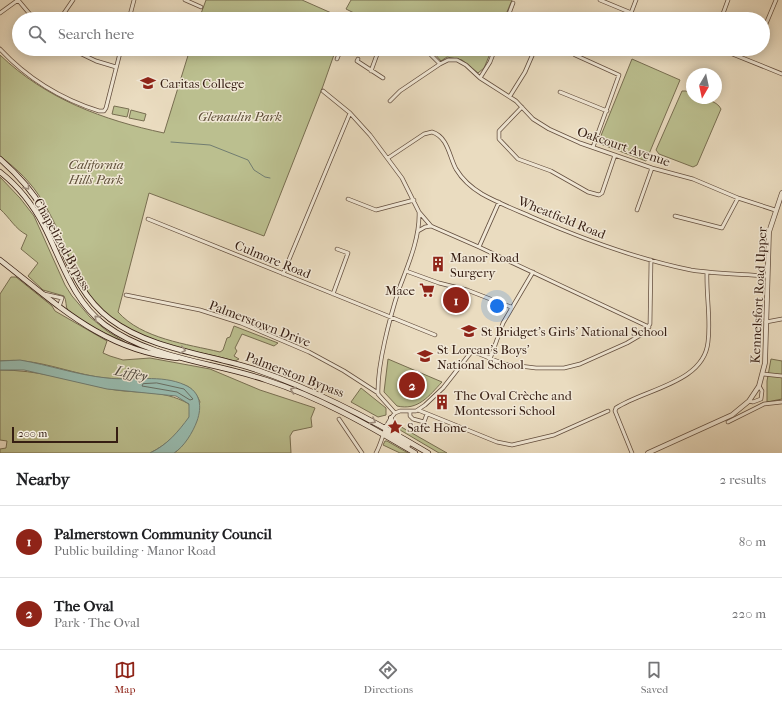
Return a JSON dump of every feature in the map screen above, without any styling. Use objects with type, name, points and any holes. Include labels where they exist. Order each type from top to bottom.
[{"type":"main road","name":"Chapelizod Bypass","points":[[0,161],[25,184],[43,210],[72,274],[90,300],[119,326],[145,340]]},
{"type":"main road","name":"Chapelizod Bypass","points":[[0,172],[8,178],[33,207],[72,286],[94,315],[118,333],[135,343],[194,360]]},
{"type":"main road","points":[[0,260],[59,308],[97,333],[130,348],[160,356],[194,360],[244,372],[279,384],[322,401],[415,453]]},
{"type":"main road","name":"Palmerston Bypass","points":[[145,340],[220,358],[330,398],[394,432],[428,453]]},
{"type":"main road","points":[[358,412],[361,418],[358,421]]},
{"type":"main road","points":[[391,418],[394,432]]},
{"type":"main road","points":[[385,427],[387,432],[419,453]]},
{"type":"street","points":[[0,13],[18,0],[28,12]]},
{"type":"street","points":[[65,12],[73,0]]},
{"type":"street","points":[[131,12],[134,0]]},
{"type":"street","points":[[185,0],[201,6]]},
{"type":"street","points":[[600,0],[629,12]]},
{"type":"street","points":[[631,12],[636,0]]},
{"type":"street","points":[[724,12],[728,0]]},
{"type":"street","points":[[770,14],[776,0]]},
{"type":"street","points":[[510,12],[513,3]]},
{"type":"street","points":[[0,49],[21,70],[53,91],[86,107],[104,110],[106,108],[119,56]]},
{"type":"street","points":[[86,56],[116,67]]},
{"type":"street","points":[[371,71],[376,56]]},
{"type":"street","points":[[390,101],[400,91],[440,64],[432,56]]},
{"type":"street","points":[[480,78],[492,56]]},
{"type":"street","points":[[510,96],[525,72],[532,56]]},
{"type":"street","points":[[577,56],[619,75],[593,147]]},
{"type":"street","points":[[737,56],[782,74]]},
{"type":"street","points":[[358,59],[357,61],[383,78]]},
{"type":"street","name":"Oakcourt Avenue","points":[[440,64],[448,60],[457,60],[466,65],[480,78],[510,96],[538,124],[615,155],[652,168],[693,179],[738,198],[775,210]]},
{"type":"street","points":[[323,91],[350,113],[388,158],[402,178],[419,212],[431,226],[479,246],[649,327]]},
{"type":"street","points":[[560,92],[607,111]]},
{"type":"street","points":[[522,107],[499,131],[499,136],[502,143],[518,158],[551,171],[588,192],[599,195],[602,193],[615,155]]},
{"type":"street","points":[[283,274],[350,113]]},
{"type":"street","name":"Wheatfield Road","points":[[388,158],[424,134],[432,132],[436,133],[443,139],[456,168],[463,178],[482,194],[499,202],[576,235],[651,260],[707,272],[767,276]]},
{"type":"street","points":[[637,210],[652,168]]},
{"type":"street","name":"Kennelsfort Road Upper","points":[[648,453],[725,418],[740,409],[749,401],[759,386],[763,374],[769,232],[775,210],[782,193]]},
{"type":"street","points":[[675,216],[722,228],[738,198]]},
{"type":"street","points":[[348,199],[376,210],[414,200]]},
{"type":"street","points":[[479,246],[499,202]]},
{"type":"street","points":[[378,393],[390,317],[418,232],[419,212]]},
{"type":"street","name":"Culmore Road","points":[[148,220],[435,335]]},
{"type":"street","points":[[418,232],[425,227],[431,226]]},
{"type":"street","points":[[333,294],[348,253],[337,249]]},
{"type":"street","points":[[418,410],[443,388],[472,350],[504,364],[550,369],[572,367],[638,337],[649,327],[651,260]]},
{"type":"street","points":[[406,271],[439,283],[467,290],[511,307]]},
{"type":"street","points":[[490,359],[503,323],[511,307],[533,272]]},
{"type":"street","points":[[632,453],[614,411],[616,408],[690,374],[702,362],[707,349],[709,336],[707,272]]},
{"type":"street","points":[[42,294],[62,298],[59,308]]},
{"type":"street","name":"Palmerstown Drive","points":[[126,295],[200,310],[253,328],[309,352],[344,371],[378,393],[395,412]]},
{"type":"street","points":[[766,322],[782,319]]},
{"type":"street","points":[[763,374],[782,376]]},
{"type":"street","points":[[759,386],[762,391],[761,399],[764,404]]},
{"type":"street","points":[[749,401],[753,402],[761,399]]},
{"type":"street","points":[[728,422],[764,404],[782,402]]},
{"type":"street","points":[[410,410],[410,416],[413,419],[424,422],[427,414]]},
{"type":"street","points":[[377,451],[383,440],[382,434],[385,427],[395,412],[418,410],[497,442],[512,445],[554,435],[608,411]]},
{"type":"street","points":[[339,419],[362,453]]},
{"type":"green space","points":[[206,0],[302,0],[329,12],[202,12]]},
{"type":"green space","points":[[351,0],[512,0],[507,12],[352,12],[346,9]]},
{"type":"green space","points":[[0,55],[36,84],[76,106],[119,122],[164,133],[188,56],[334,56],[264,236],[149,193],[118,312],[139,329],[180,343],[220,352],[223,350],[227,338],[230,337],[234,326],[278,343],[274,346],[242,334],[235,348],[237,351],[234,356],[239,359],[235,361],[174,347],[144,338],[117,323],[102,310],[90,296],[81,281],[60,234],[39,195],[24,177],[0,156]]},
{"type":"green space","points":[[437,56],[489,56],[484,68],[478,73],[462,60],[447,57],[441,61]]},
{"type":"green space","points":[[632,59],[680,80],[646,161],[598,143]]},
{"type":"green space","points":[[682,91],[686,91],[686,104],[717,104],[721,109],[697,165],[693,167],[659,154],[656,150]]},
{"type":"green space","points":[[114,106],[129,109],[127,117],[112,114]]},
{"type":"green space","points":[[131,110],[146,114],[144,121],[129,118]]},
{"type":"green space","points":[[0,177],[20,198],[34,216],[65,285],[72,296],[90,317],[107,331],[128,344],[94,328],[68,311],[64,296],[43,290],[28,276],[38,263],[21,249],[27,235],[16,227],[0,209]]},
{"type":"green space","points":[[11,277],[16,277],[52,306],[55,311],[107,341],[103,353],[123,360],[150,358],[210,369],[260,390],[315,408],[311,418],[312,427],[293,431],[290,436],[291,453],[174,453],[177,451],[200,402],[194,392],[187,386],[174,382],[155,380],[115,379],[92,376],[27,361],[0,361],[0,294]]},
{"type":"green space","points":[[388,359],[442,382],[428,397],[417,404],[404,407],[397,406],[384,392]]},
{"type":"green space","points":[[771,359],[782,361],[782,399],[767,402],[767,381]]},
{"type":"green space","points":[[0,370],[14,370],[53,376],[116,390],[168,396],[189,404],[190,416],[187,422],[173,438],[150,453],[0,453],[0,449],[6,448],[7,441],[0,440]]},
{"type":"green space","points":[[361,388],[386,408],[386,415],[378,417],[351,402]]},
{"type":"green space","points":[[396,424],[447,453],[439,453],[395,427]]},
{"type":"green space","points":[[385,441],[408,453],[400,453],[383,445]]},
{"type":"water","points":[[20,360],[96,377],[117,379],[156,379],[176,382],[190,388],[197,396],[200,405],[199,416],[188,439],[178,450],[174,453],[150,453],[172,438],[181,428],[189,417],[189,404],[176,396],[107,389],[24,370],[0,370],[0,361]]},
{"type":"waterway","points":[[171,142],[210,145],[248,160],[254,170],[265,177],[270,178]]},
{"type":"place","name":"Caritas College","points":[[148,83]]},
{"type":"place","name":"Manor Road Surgery","points":[[438,264]]},
{"type":"place","name":"Mace","points":[[427,290]]},
{"type":"place","name":"Palmerstown Community Council","points":[[456,300]]},
{"type":"place","name":"St Bridget's Girls' National School","points":[[469,331]]},
{"type":"place","name":"St Lorcan's Boys' National School","points":[[425,356]]},
{"type":"place","name":"The Oval","points":[[412,385]]},
{"type":"place","name":"The Oval Crèche and Montessori School","points":[[442,402]]},
{"type":"place","name":"Safe Home","points":[[395,427]]},
{"type":"park label","name":"Glenaulin Park","points":[[240,116]]},
{"type":"park label","name":"California Hills Park","points":[[96,172]]},
{"type":"water label","name":"Liffey","points":[[131,373]]}]
